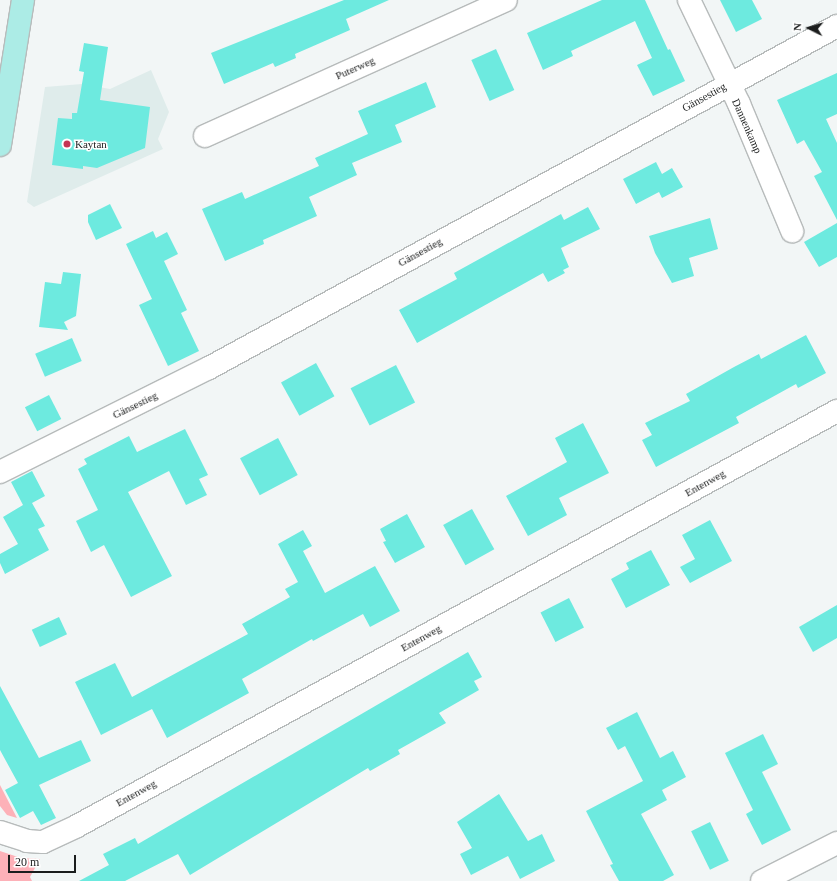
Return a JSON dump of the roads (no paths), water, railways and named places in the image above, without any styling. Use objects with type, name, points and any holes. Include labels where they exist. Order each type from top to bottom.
[{"type":"main road","points":[[0,145],[22,0]]},
{"type":"street","name":"Puterweg","points":[[205,136],[506,0]]},
{"type":"street","name":"Dannenkamp","points":[[689,0],[728,84],[792,231]]},
{"type":"street","name":"Gänsestieg","points":[[0,472],[209,368],[837,26]]},
{"type":"street","name":"Entenweg","points":[[0,832],[27,841],[43,842],[77,826],[837,411]]},
{"type":"street","points":[[762,881],[837,843]]},
{"type":"place","name":"Kaytan","points":[[67,144]]}]
